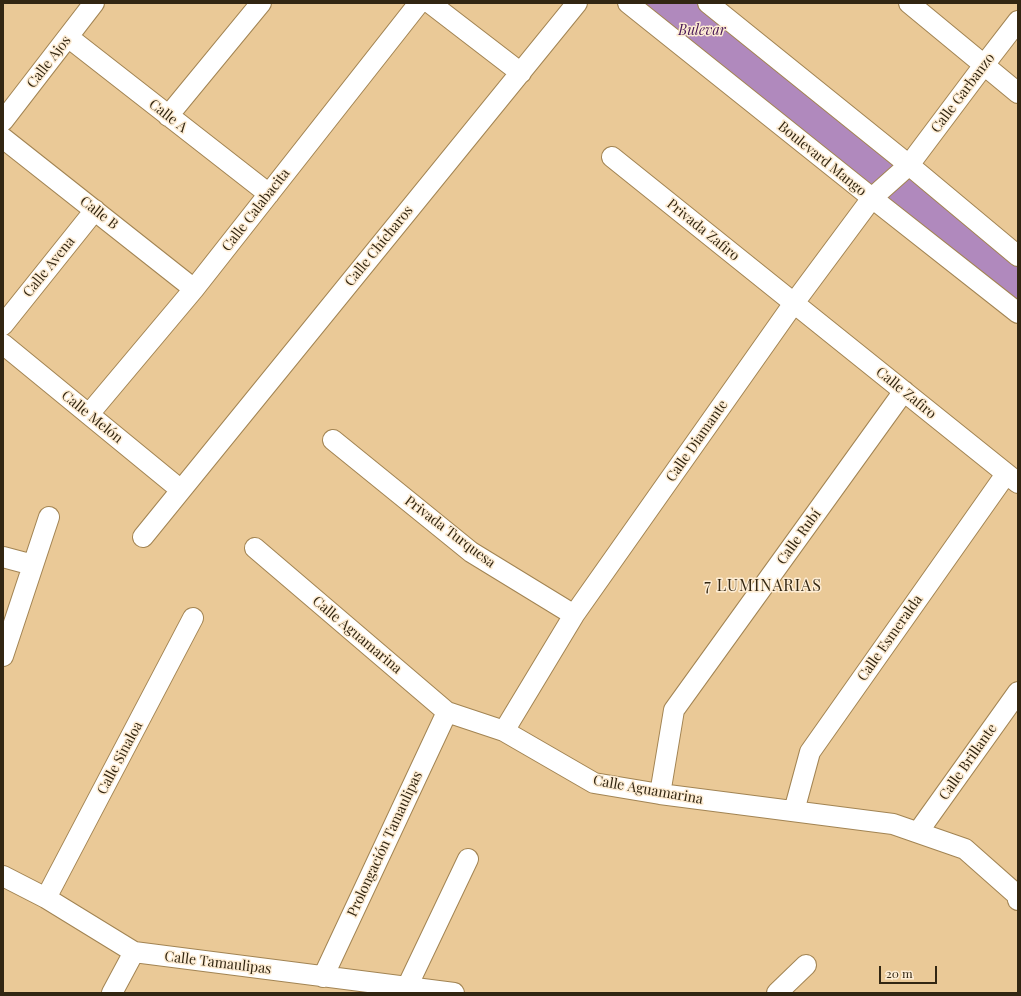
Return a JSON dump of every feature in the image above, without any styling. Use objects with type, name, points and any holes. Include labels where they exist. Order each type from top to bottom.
[{"type":"street","name":"Calle Ajos","points":[[3,121],[94,3]]},
{"type":"street","points":[[168,116],[260,3]]},
{"type":"street","name":"Calle Calabacita","points":[[88,414],[194,289],[418,3]]},
{"type":"street","points":[[430,3],[521,73]]},
{"type":"street","name":"Calle Chícharos","points":[[143,537],[577,3]]},
{"type":"street","name":"Boulevard Mango","points":[[628,3],[1018,313]]},
{"type":"street","points":[[708,3],[1018,256]]},
{"type":"street","points":[[909,3],[1018,93]]},
{"type":"street","name":"Calle Garbanzo","points":[[909,166],[1018,21]]},
{"type":"street","name":"Calle A","points":[[68,37],[268,194]]},
{"type":"street","name":"Calle B","points":[[3,138],[194,289]]},
{"type":"street","name":"Privada Zafiro","points":[[612,156],[794,303]]},
{"type":"street","name":"Calle Diamante","points":[[504,731],[574,615],[794,303],[872,198],[909,166]]},
{"type":"street","name":"Calle Avena","points":[[3,325],[95,210]]},
{"type":"street","name":"Calle Zafiro","points":[[794,303],[1012,478]]},
{"type":"street","name":"Calle Melón","points":[[3,344],[182,490]]},
{"type":"street","name":"Calle Rubí","points":[[660,794],[674,710],[904,391]]},
{"type":"street","name":"Privada Turquesa","points":[[333,440],[471,552],[574,615]]},
{"type":"street","name":"Calle Esmeralda","points":[[794,811],[810,752],[1012,478]]},
{"type":"street","points":[[3,656],[49,517]]},
{"type":"street","name":"Calle Aguamarina","points":[[255,548],[447,712],[504,731],[594,783],[660,794],[893,824],[965,849],[1017,895],[1018,900]]},
{"type":"street","points":[[3,557],[33,565]]},
{"type":"street","name":"Calle Sinaloa","points":[[46,898],[193,618]]},
{"type":"street","name":"Calle Brillante","points":[[918,832],[1018,692]]},
{"type":"street","name":"Prolongación Tamaulipas","points":[[323,977],[447,712]]},
{"type":"street","points":[[407,987],[468,859]]},
{"type":"street","name":"Calle Tamaulipas","points":[[3,876],[46,898],[134,952],[454,993]]},
{"type":"street","points":[[112,993],[134,952]]},
{"type":"street","points":[[777,993],[806,965]]},
{"type":"green space","name":"Bulevar","points":[[626,3],[708,3],[1018,256],[1018,313]]},
{"type":"district","name":"7 LUMINARIAS","points":[[763,586]]}]
